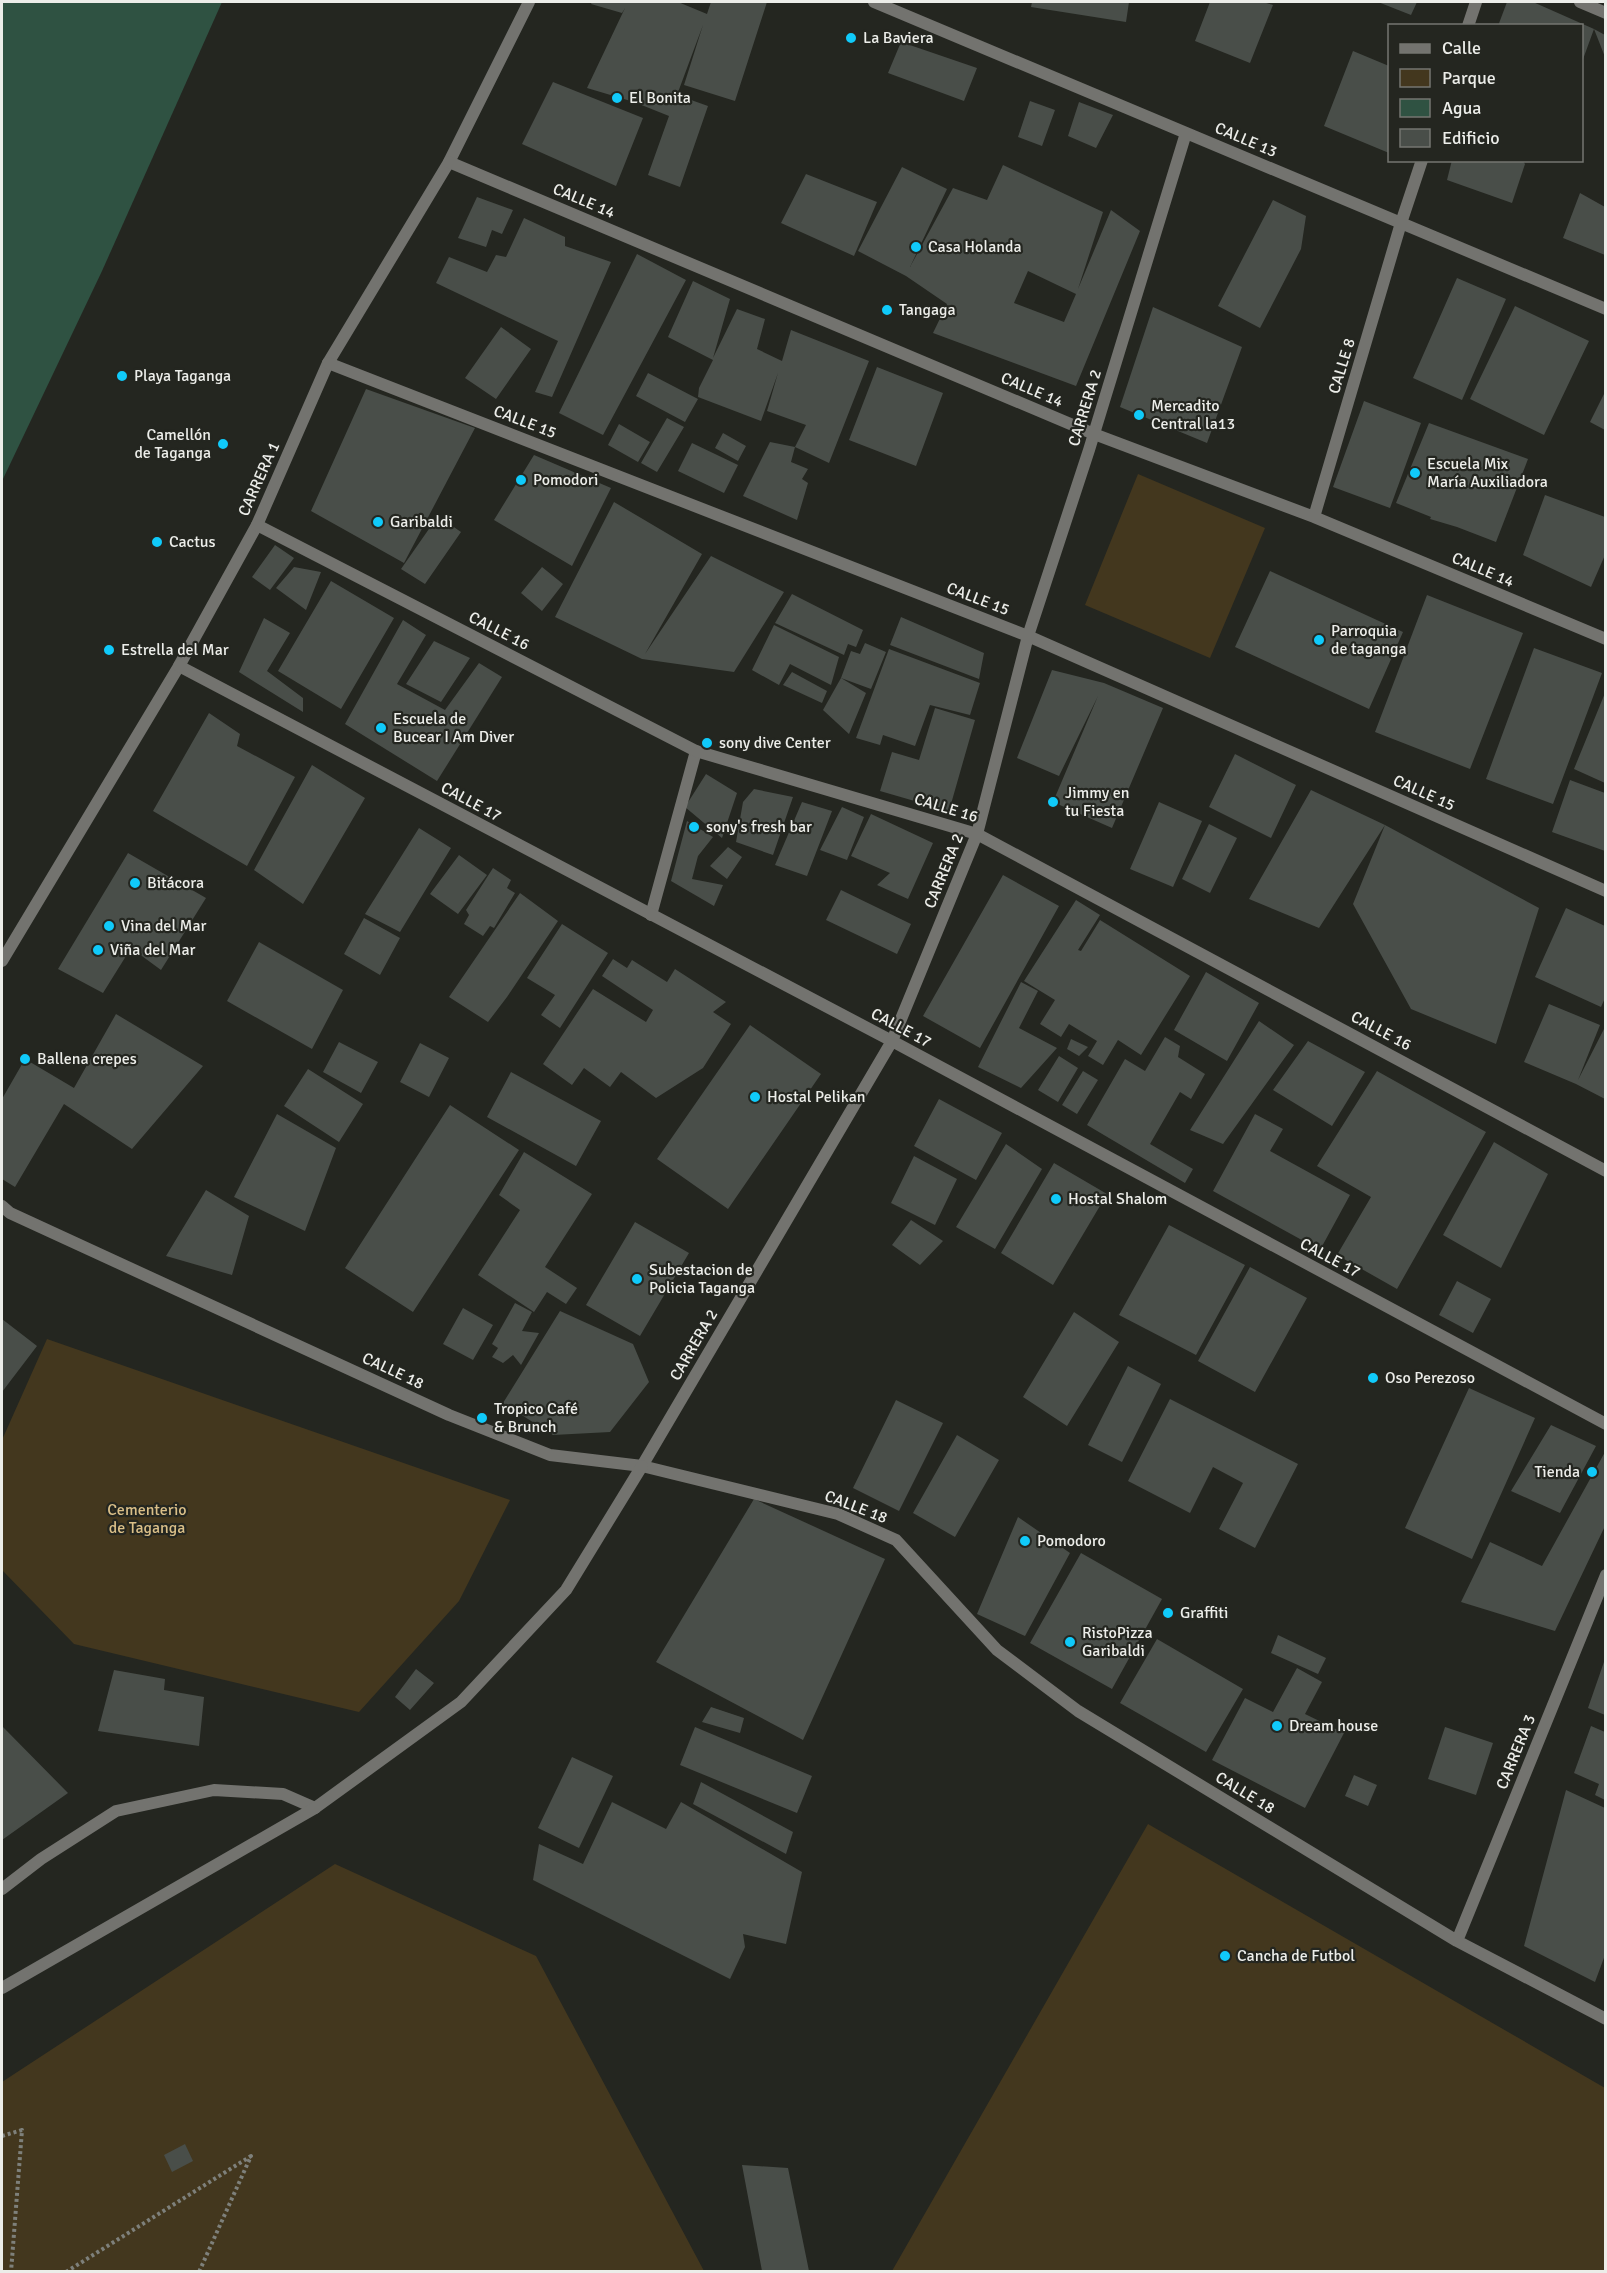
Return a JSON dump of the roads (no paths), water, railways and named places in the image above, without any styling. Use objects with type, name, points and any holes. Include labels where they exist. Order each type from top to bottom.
[{"type":"street","name":"CARRERA 1","points":[[2,962],[179,666],[257,525],[328,363],[449,162],[529,2]]},
{"type":"street","name":"CALLE 13","points":[[874,2],[1605,309]]},
{"type":"street","points":[[1469,24],[1476,2]]},
{"type":"street","points":[[1580,2],[1605,13]]},
{"type":"street","name":"CARRERA 2","points":[[2,1988],[315,1809],[461,1702],[566,1590],[642,1466],[892,1041],[977,834],[1028,636],[1094,434],[1186,133]]},
{"type":"street","name":"CALLE 14","points":[[449,162],[1094,434],[1314,517],[1605,639]]},
{"type":"street","name":"CALLE 8","points":[[1314,517],[1401,223],[1421,162]]},
{"type":"street","name":"CALLE 15","points":[[328,363],[1028,636],[1605,891]]},
{"type":"street","name":"CALLE 16","points":[[257,525],[696,751],[977,834],[1605,1170]]},
{"type":"street","name":"CALLE 17","points":[[179,666],[892,1041],[1605,1424]]},
{"type":"street","points":[[651,915],[696,751]]},
{"type":"street","name":"CALLE 18","points":[[2,1206],[10,1213],[448,1415],[550,1455],[642,1466],[838,1514],[896,1540],[997,1650],[1078,1711],[1457,1941],[1605,2019]]},
{"type":"street","name":"CARRERA 3","points":[[1457,1941],[1605,1575]]},
{"type":"street","points":[[2,1889],[41,1859],[116,1811],[214,1790],[283,1794],[315,1809]]},
{"type":"water","points":[[2,2],[222,2],[102,271],[2,481]]},
{"type":"place","name":"La Baviera","points":[[851,38]]},
{"type":"place","name":"El Bonita","points":[[617,98]]},
{"type":"place","name":"Casa Holanda","points":[[916,247]]},
{"type":"place","name":"Tangaga","points":[[887,310]]},
{"type":"place","name":"Playa Taganga","points":[[122,376]]},
{"type":"place","name":"Mercadito Central la13","points":[[1139,415]]},
{"type":"place","name":"Camellón de Taganga","points":[[223,444]]},
{"type":"place","name":"Escuela Mix María Auxiliadora","points":[[1415,473]]},
{"type":"place","name":"Pomodori","points":[[521,480]]},
{"type":"place","name":"Garibaldi","points":[[378,522]]},
{"type":"place","name":"Cactus","points":[[157,542]]},
{"type":"place","name":"Parroquia de taganga","points":[[1319,640]]},
{"type":"place","name":"Estrella del Mar","points":[[109,650]]},
{"type":"place","name":"Escuela de Bucear I Am Diver","points":[[381,728]]},
{"type":"place","name":"sony dive Center","points":[[707,743]]},
{"type":"place","name":"Jimmy en tu Fiesta","points":[[1053,802]]},
{"type":"place","name":"sony's fresh bar","points":[[694,827]]},
{"type":"place","name":"Bitácora","points":[[135,883]]},
{"type":"place","name":"Vina del Mar","points":[[109,926]]},
{"type":"place","name":"Viña del Mar","points":[[98,950]]},
{"type":"place","name":"Ballena crepes","points":[[25,1059]]},
{"type":"place","name":"Hostal Pelikan","points":[[755,1097]]},
{"type":"place","name":"Hostal Shalom","points":[[1056,1199]]},
{"type":"place","name":"Subestacion de Policia Taganga","points":[[637,1279]]},
{"type":"place","name":"Oso Perezoso","points":[[1373,1378]]},
{"type":"place","name":"Tropico Café & Brunch","points":[[482,1418]]},
{"type":"place","name":"Tienda","points":[[1592,1472]]},
{"type":"place","name":"Pomodoro","points":[[1025,1541]]},
{"type":"place","name":"Graffiti","points":[[1168,1613]]},
{"type":"place","name":"RistoPizza Garibaldi","points":[[1070,1642]]},
{"type":"place","name":"Dream house","points":[[1277,1726]]},
{"type":"place","name":"Cancha de Futbol","points":[[1225,1956]]},
{"type":"park label","name":"Cementerio de Taganga","points":[[147,1519]]}]
